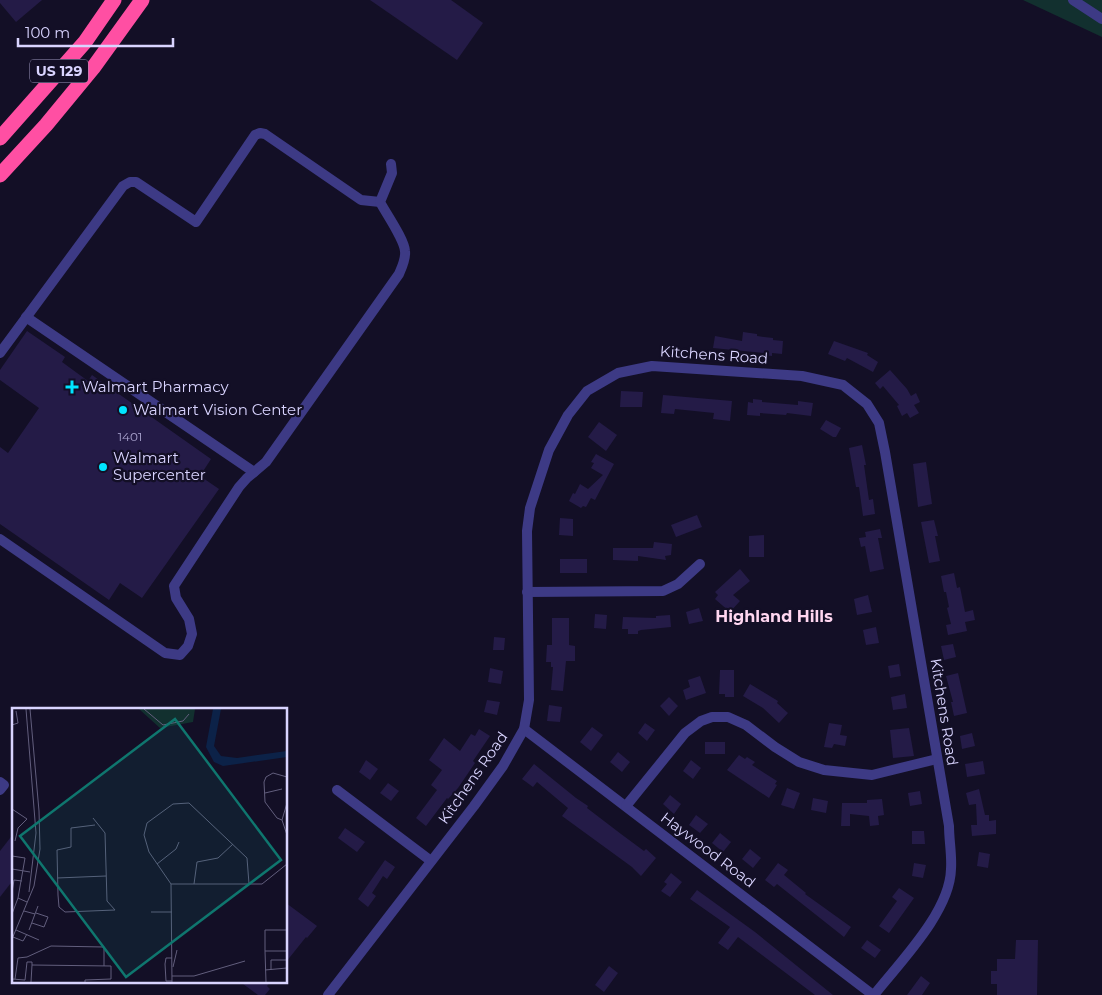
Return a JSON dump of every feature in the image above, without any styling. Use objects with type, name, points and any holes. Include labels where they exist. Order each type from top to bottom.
[{"type":"highway","name":"US 129","points":[[0,138],[85,42],[114,0]]},
{"type":"highway","name":"US 129","points":[[0,175],[46,125],[87,75],[142,0]]},
{"type":"street","points":[[1073,0],[1102,19]]},
{"type":"street","points":[[0,353],[123,186],[130,182],[136,182],[196,222],[255,135],[260,133],[361,200],[380,202]]},
{"type":"street","points":[[380,202],[392,173],[392,164]]},
{"type":"street","points":[[0,539],[165,653],[180,655],[188,646],[192,634],[189,619],[176,598],[174,586],[239,487],[266,462],[399,274],[404,262],[405,251],[402,239],[380,202]]},
{"type":"street","points":[[26,317],[254,472]]},
{"type":"street","name":"Kitchens Road","points":[[328,995],[497,774],[524,729],[528,700],[527,531],[530,508],[549,450],[568,415],[587,391],[618,373],[652,366],[802,376],[842,385],[867,404],[879,423],[949,826],[951,870],[944,898],[932,922],[874,995]]},
{"type":"street","points":[[527,592],[663,592],[678,584],[700,564]]},
{"type":"street","points":[[626,806],[685,733],[701,721],[712,717],[728,717],[746,725],[775,747],[800,762],[824,770],[872,775],[937,759]]},
{"type":"street","name":"Haywood Road","points":[[524,729],[874,995]]},
{"type":"street","points":[[0,782],[4,785],[0,790]]},
{"type":"street","points":[[337,790],[432,861]]},
{"type":"green space","points":[[1023,0],[1102,0],[1102,37]]},
{"type":"building","points":[[0,0],[42,0],[16,22],[0,3]]},
{"type":"building","points":[[370,0],[451,0],[483,23],[457,60]]},
{"type":"building","name":"Walmart Supercenter","points":[[27,331],[65,357],[62,362],[88,381],[92,375],[211,459],[200,476],[219,489],[142,598],[120,583],[109,600],[0,524],[0,447],[8,453],[39,408],[0,380],[0,370]]},
{"type":"building","points":[[743,332],[783,341],[782,354],[772,353],[772,356],[764,355],[764,353],[713,348],[715,336],[742,341]]},
{"type":"building","points":[[834,341],[868,353],[867,355],[878,362],[873,372],[847,358],[845,361],[828,354]]},
{"type":"building","points":[[890,370],[911,396],[916,393],[920,402],[914,405],[919,413],[910,418],[907,413],[902,416],[897,406],[899,405],[883,386],[880,389],[875,383]]},
{"type":"building","points":[[621,391],[643,392],[642,407],[620,407]]},
{"type":"building","points":[[663,395],[732,401],[730,421],[713,419],[714,413],[675,409],[674,414],[661,413]]},
{"type":"building","points":[[753,399],[762,400],[762,402],[798,405],[798,401],[813,403],[811,416],[787,413],[786,415],[760,413],[760,416],[747,415],[748,402],[753,403]]},
{"type":"building","points":[[826,420],[841,428],[836,437],[820,429]]},
{"type":"building","points":[[599,422],[617,435],[606,451],[588,437]]},
{"type":"building","points":[[862,445],[869,500],[873,499],[875,514],[863,516],[859,487],[856,487],[849,448]]},
{"type":"building","points":[[596,454],[614,464],[595,500],[591,498],[586,507],[583,506],[581,508],[569,501],[580,484],[588,489],[603,475],[591,468],[594,463],[591,462]]},
{"type":"building","points":[[926,462],[932,504],[918,507],[913,464]]},
{"type":"building","points":[[697,515],[702,527],[676,537],[671,525]]},
{"type":"building","points":[[560,518],[573,519],[573,536],[559,535]]},
{"type":"building","points":[[934,520],[938,536],[935,536],[940,561],[929,563],[921,522]]},
{"type":"building","points":[[880,529],[882,538],[878,538],[884,569],[870,572],[865,546],[861,547],[859,538],[866,537],[865,532]]},
{"type":"building","points":[[764,535],[764,557],[749,557],[749,536]]},
{"type":"building","points":[[654,542],[672,544],[671,555],[665,556],[666,560],[638,556],[638,561],[613,560],[613,548],[653,548]]},
{"type":"building","points":[[560,559],[587,559],[587,573],[560,573]]},
{"type":"building","points":[[740,569],[750,581],[733,595],[740,601],[730,612],[715,599],[718,595],[715,592]]},
{"type":"building","points":[[954,573],[957,588],[960,587],[965,612],[973,610],[975,620],[965,622],[967,631],[948,635],[946,625],[951,624],[947,608],[949,607],[941,576]]},
{"type":"building","points":[[868,595],[872,612],[857,615],[854,599]]},
{"type":"building","points":[[699,608],[703,621],[689,624],[686,612]]},
{"type":"building","points":[[595,614],[607,615],[606,629],[594,628]]},
{"type":"building","points":[[670,615],[671,627],[641,630],[638,631],[638,634],[628,634],[628,629],[622,629],[623,617],[656,618],[656,616]]},
{"type":"building","points":[[552,618],[569,618],[569,645],[575,646],[575,661],[566,661],[563,691],[551,690],[553,667],[551,667],[551,662],[546,662],[547,645],[552,645]]},
{"type":"building","points":[[876,627],[879,643],[866,645],[863,630]]},
{"type":"building","points":[[494,637],[505,638],[504,650],[493,650]]},
{"type":"building","points":[[953,644],[956,657],[944,660],[941,646]]},
{"type":"building","points":[[899,664],[901,676],[890,678],[888,666]]},
{"type":"building","points":[[490,668],[503,671],[501,684],[488,682]]},
{"type":"building","points":[[720,670],[734,670],[734,697],[725,697],[725,694],[719,694]]},
{"type":"building","points":[[958,673],[967,713],[954,716],[951,702],[953,702],[946,676]]},
{"type":"building","points":[[700,676],[706,693],[686,700],[683,690],[690,687],[688,680]]},
{"type":"building","points":[[750,684],[778,701],[777,703],[788,713],[779,723],[763,708],[743,696]]},
{"type":"building","points":[[905,694],[907,708],[893,710],[891,697]]},
{"type":"building","points":[[669,697],[678,706],[669,716],[660,706]]},
{"type":"building","points":[[487,700],[500,702],[497,715],[484,712]]},
{"type":"building","points":[[549,705],[562,707],[560,722],[547,721]]},
{"type":"building","points":[[645,723],[655,730],[647,741],[638,733]]},
{"type":"building","points":[[829,723],[842,725],[840,735],[847,736],[845,746],[834,744],[832,748],[824,747]]},
{"type":"building","points":[[592,727],[603,735],[591,751],[580,742]]},
{"type":"building","points":[[909,728],[914,756],[893,758],[890,730]]},
{"type":"building","points":[[479,729],[490,736],[458,788],[447,798],[426,826],[416,818],[437,790],[431,785],[442,770],[429,760],[444,738],[460,751],[471,734],[475,736]]},
{"type":"building","points":[[972,733],[975,746],[962,749],[960,736]]},
{"type":"building","points":[[705,742],[725,742],[725,754],[705,754]]},
{"type":"building","points":[[618,752],[630,762],[622,772],[610,762]]},
{"type":"building","points":[[739,755],[755,762],[752,765],[777,781],[775,784],[777,785],[769,798],[727,770]]},
{"type":"building","points":[[366,760],[378,769],[370,780],[359,772]]},
{"type":"building","points":[[691,760],[701,768],[693,779],[683,771]]},
{"type":"building","points":[[983,761],[985,774],[967,777],[965,764]]},
{"type":"building","points":[[534,764],[588,806],[587,808],[656,858],[641,876],[632,867],[562,816],[568,808],[537,782],[533,787],[522,779]]},
{"type":"building","points":[[388,783],[399,791],[391,801],[380,793]]},
{"type":"building","points":[[787,788],[800,793],[794,809],[781,805]]},
{"type":"building","points":[[979,789],[985,815],[989,815],[989,821],[996,820],[996,834],[972,836],[971,825],[977,825],[976,804],[969,805],[966,793]]},
{"type":"building","points":[[920,791],[922,804],[910,806],[908,793]]},
{"type":"building","points":[[670,795],[681,804],[674,814],[663,804]]},
{"type":"building","points":[[813,798],[828,801],[826,813],[811,810]]},
{"type":"building","points":[[882,799],[884,815],[878,816],[879,825],[870,826],[869,816],[850,814],[850,826],[841,826],[842,803],[867,803],[867,800]]},
{"type":"building","points":[[696,815],[708,824],[700,833],[689,825]]},
{"type":"building","points":[[345,828],[365,842],[357,852],[338,838]]},
{"type":"building","points":[[912,831],[924,831],[925,844],[912,844]]},
{"type":"building","points":[[720,833],[731,842],[723,852],[712,843]]},
{"type":"building","points":[[12,836],[12,882],[0,897],[0,851]]},
{"type":"building","points":[[750,849],[761,858],[753,868],[742,859]]},
{"type":"building","points":[[979,852],[990,854],[988,868],[977,866]]},
{"type":"building","points":[[385,860],[395,867],[387,879],[383,876],[372,893],[376,896],[368,907],[358,899]]},
{"type":"building","points":[[778,863],[788,870],[784,875],[805,894],[851,927],[844,937],[777,884],[774,887],[765,880]]},
{"type":"building","points":[[914,863],[926,865],[923,878],[912,876]]},
{"type":"building","points":[[671,873],[682,882],[670,897],[661,891],[667,884],[664,882]]},
{"type":"building","points":[[899,888],[914,898],[889,933],[879,926],[897,901],[892,897]]},
{"type":"building","points":[[697,890],[755,932],[833,995],[815,995],[738,937],[728,950],[718,943],[730,927],[690,899]]},
{"type":"building","points":[[288,904],[317,926],[288,960]]},
{"type":"building","points":[[867,940],[881,950],[875,958],[861,948]]},
{"type":"building","points":[[1016,940],[1038,940],[1037,995],[997,995],[997,984],[991,984],[991,971],[997,971],[997,959],[1015,959]]},
{"type":"building","points":[[609,966],[618,973],[604,992],[595,985]]},
{"type":"building","points":[[921,976],[930,983],[922,995],[907,995]]},
{"type":"building","points":[[240,982],[270,982],[267,986],[270,989],[265,995],[258,995]]},
{"type":"place","name":"Walmart Pharmacy","points":[[72,387]]},
{"type":"place","name":"Walmart Vision Center","points":[[123,410]]},
{"type":"place","name":"Walmart Supercenter","points":[[103,467]]},
{"type":"district","name":"Highland Hills","points":[[774,616]]}]
